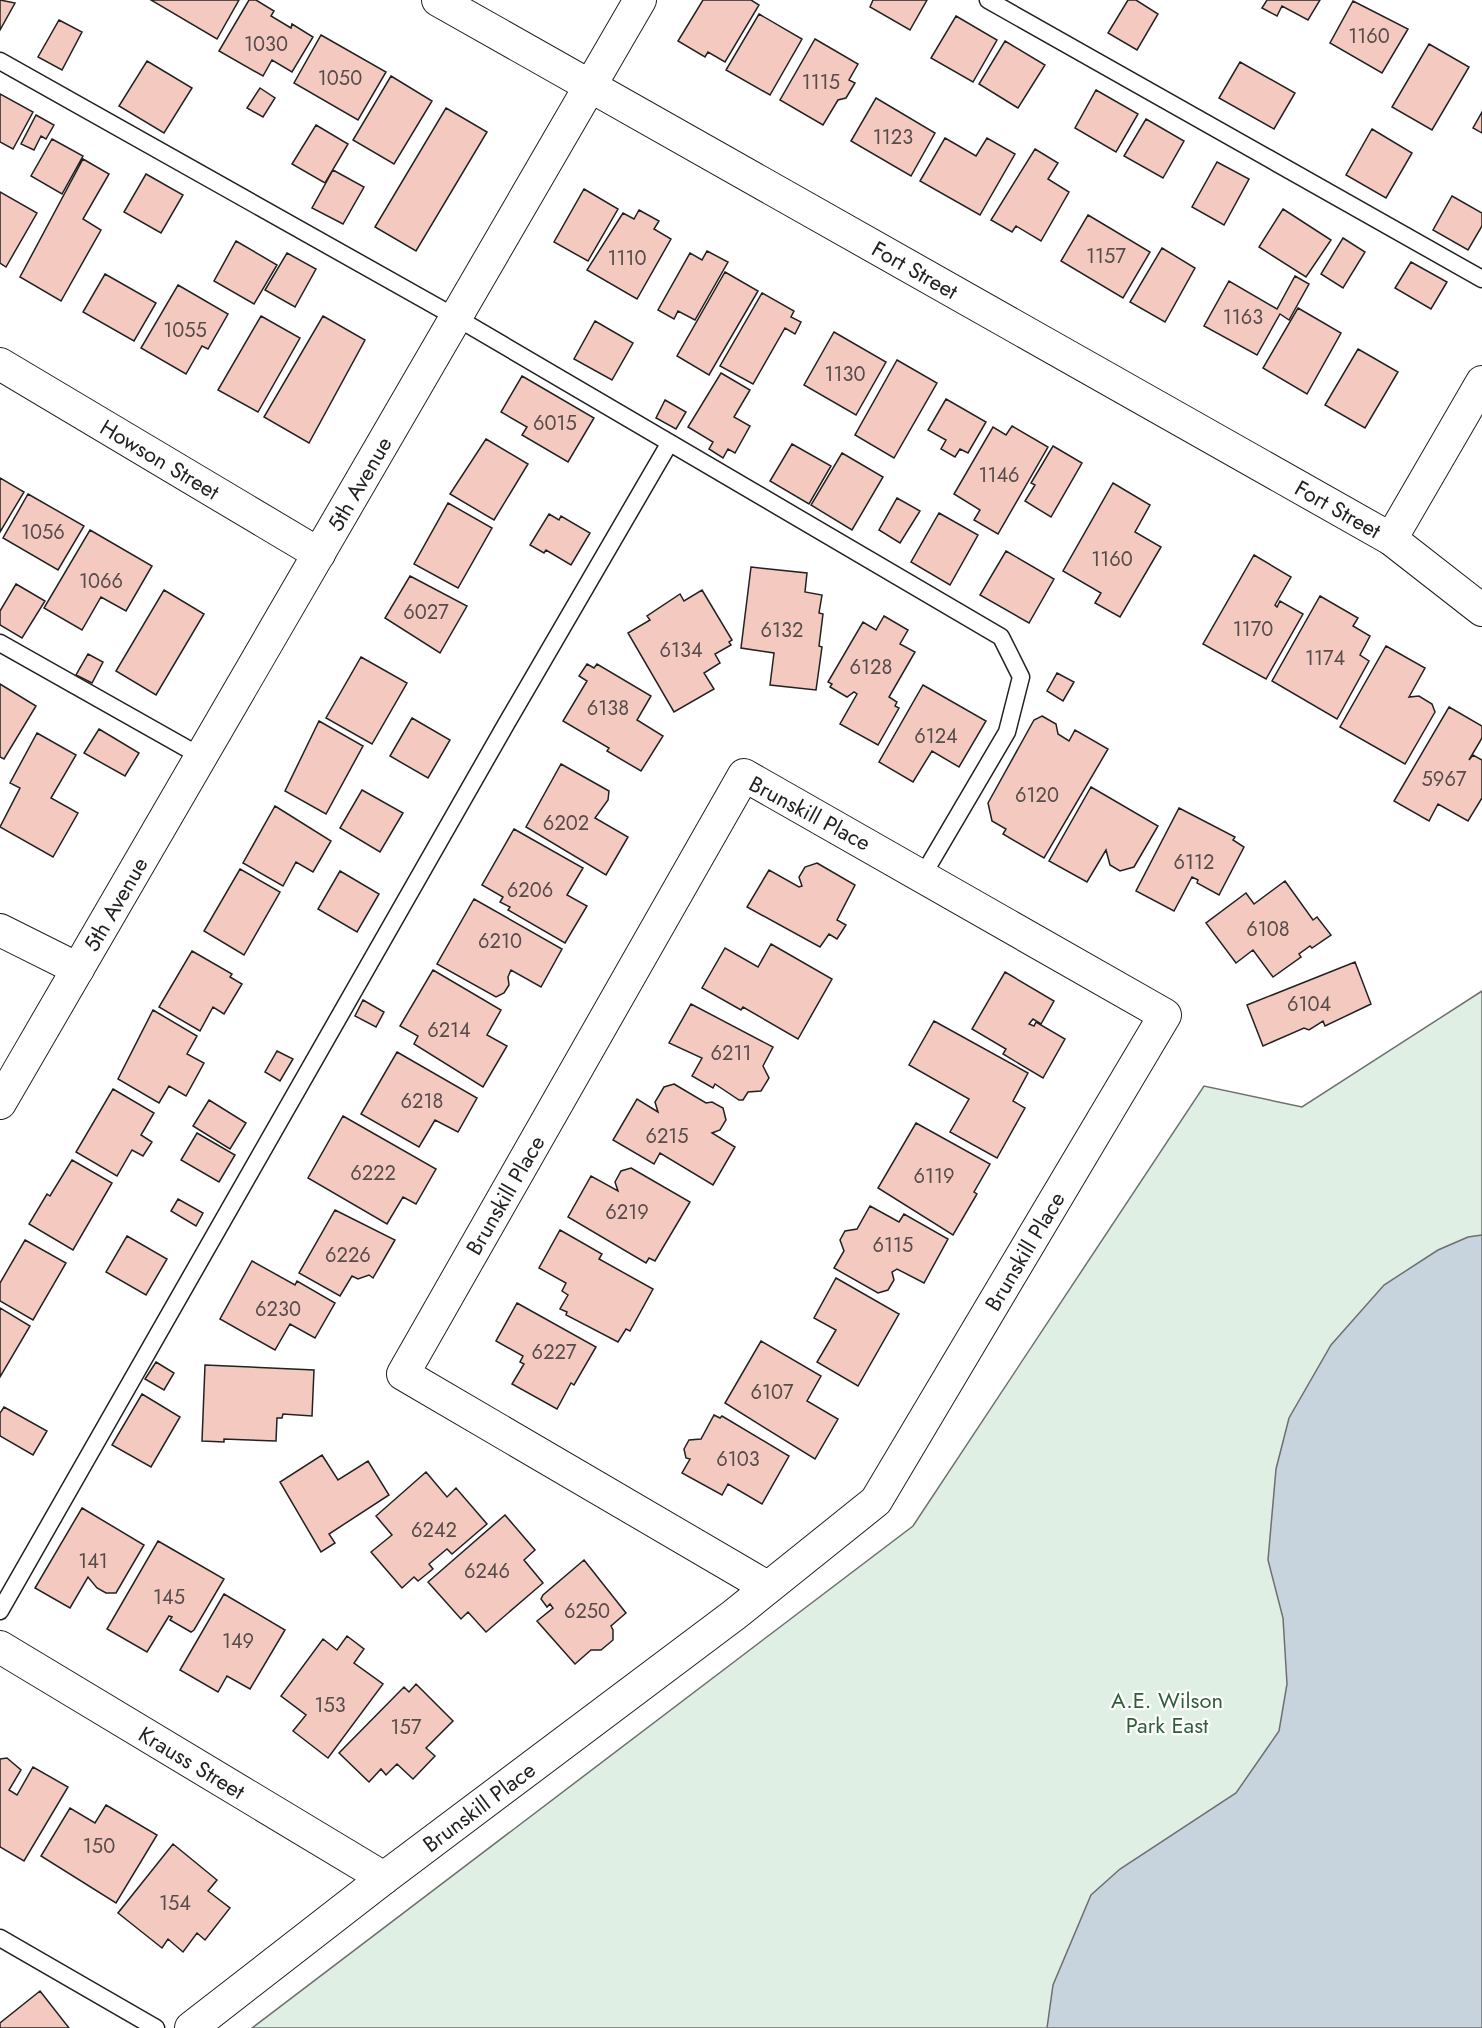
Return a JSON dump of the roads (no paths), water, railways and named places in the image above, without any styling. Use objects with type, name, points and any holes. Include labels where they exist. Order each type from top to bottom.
[{"type":"street","name":"Fort Street","points":[[438,0],[1391,539],[1482,610]]},
{"type":"street","name":"5th Avenue","points":[[0,1103],[640,0]]},
{"type":"street","name":"Howson Street","points":[[0,364],[319,554]]},
{"type":"street","points":[[1391,539],[1482,382]]},
{"type":"street","name":"Brunskill Place","points":[[191,2028],[767,1587],[876,1501],[1165,1015],[924,875],[744,775],[403,1374],[767,1587]]},
{"type":"street","name":"5th Avenue","points":[[0,930],[78,969]]},
{"type":"street","name":"Krauss Street","points":[[0,1647],[384,1878]]},
{"type":"lane","points":[[988,0],[1482,279]]},
{"type":"lane","points":[[0,61],[457,318],[1001,637],[1021,677],[1007,732],[924,875]]},
{"type":"lane","points":[[0,1611],[493,747],[669,444]]},
{"type":"lane","points":[[0,643],[202,757]]},
{"type":"lane","points":[[0,1938],[156,2028]]},
{"type":"park label","name":"A.E. Wilson Park East","points":[[1167,1712]]}]
